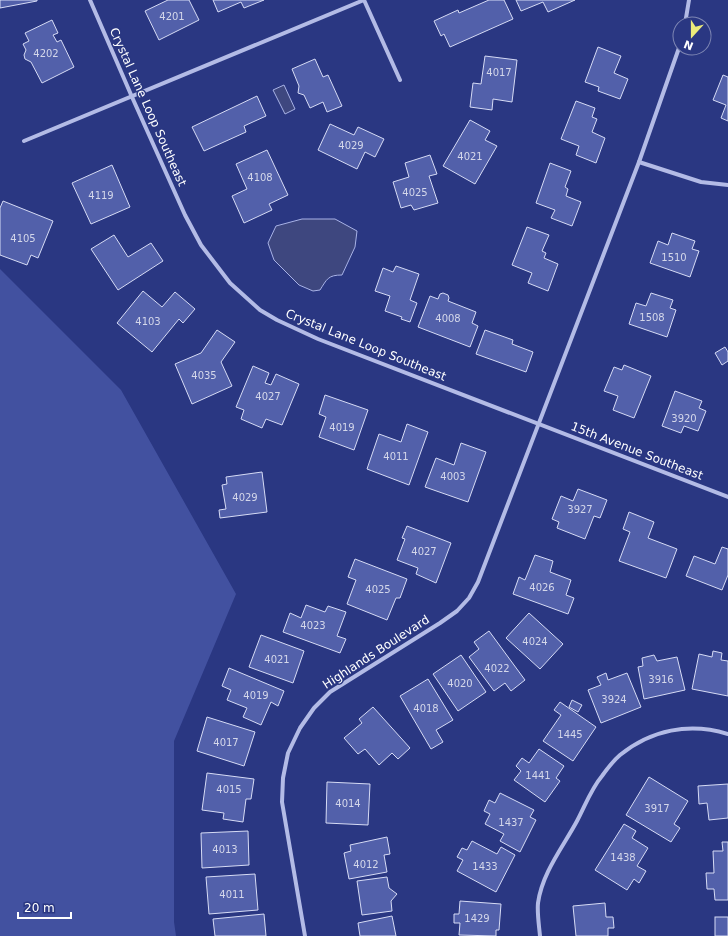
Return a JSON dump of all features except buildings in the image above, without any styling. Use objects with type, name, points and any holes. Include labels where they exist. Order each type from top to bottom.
[{"type":"street","name":"Crystal Lane Loop Southeast","points":[[90,0],[185,215],[201,245],[230,283],[260,310],[277,320],[318,339],[538,423]]},
{"type":"street","points":[[24,141],[364,0],[400,80]]},
{"type":"street","points":[[687,16],[689,0]]},
{"type":"street","points":[[538,423],[639,162],[676,56]]},
{"type":"street","points":[[639,162],[701,182],[728,185]]},
{"type":"street","name":"15th Avenue Southeast","points":[[538,423],[728,497]]},
{"type":"street","name":"Highlands Boulevard","points":[[305,936],[282,802],[283,778],[288,754],[300,728],[314,708],[330,692],[440,624],[457,611],[469,598],[478,582],[538,423]]},
{"type":"street","points":[[540,936],[538,904],[541,888],[548,871],[578,820],[592,790],[619,756],[639,742],[664,732],[682,728],[703,728],[728,734]]},
{"type":"shaded area","points":[[284,85],[295,109],[285,114],[273,90]]},
{"type":"shaded area","points":[[302,219],[335,219],[357,231],[355,247],[342,275],[328,278],[320,290],[313,291],[299,285],[274,260],[268,243],[276,226]]},
{"type":"shaded area","points":[[0,269],[121,390],[236,594],[174,741],[174,922],[176,936],[0,936]]}]
